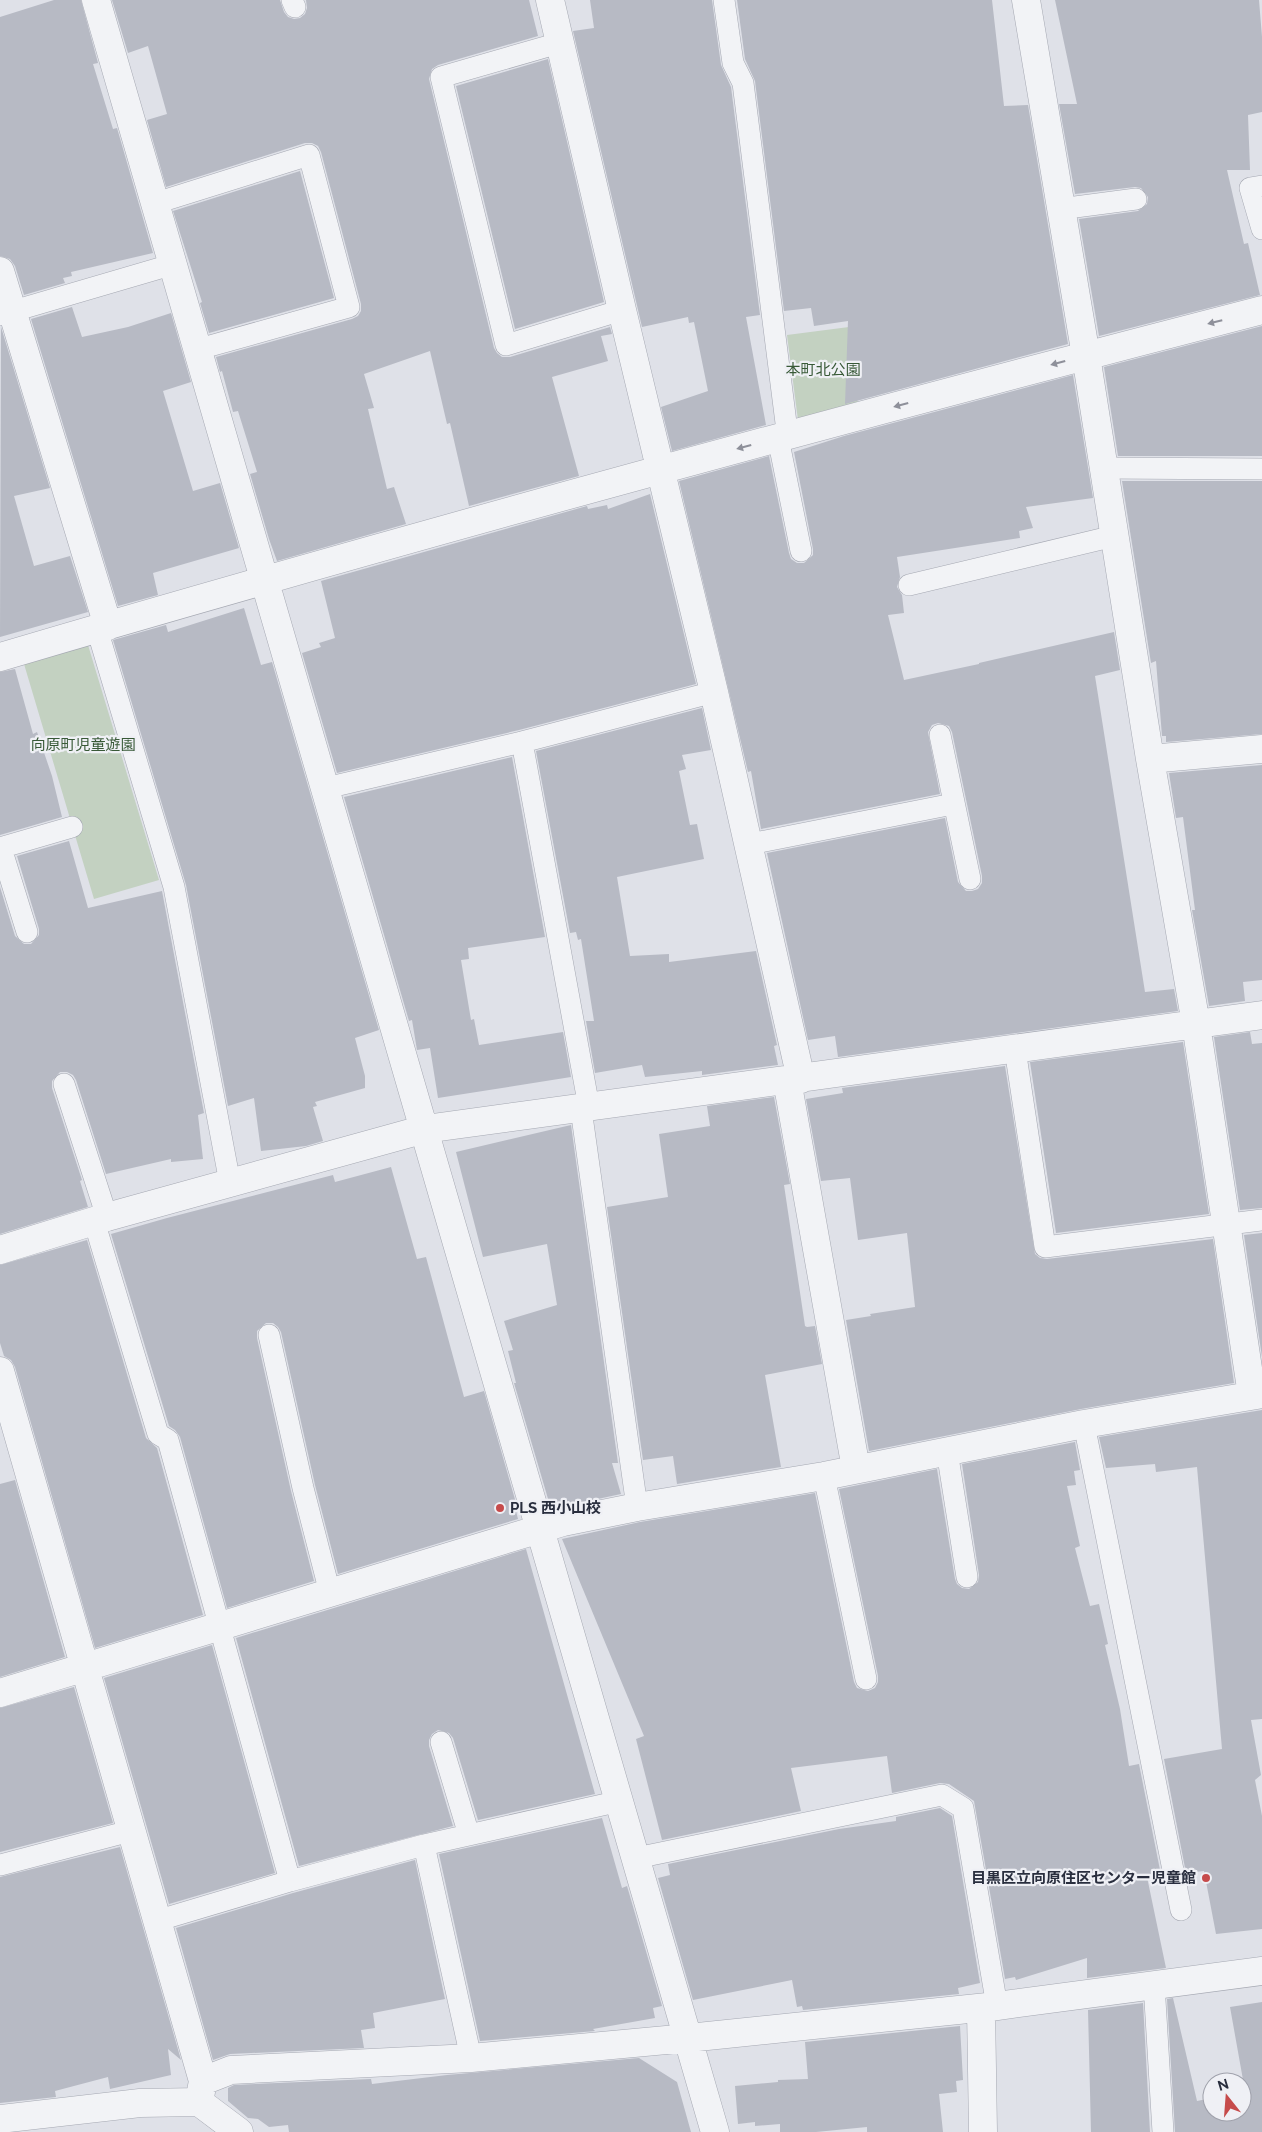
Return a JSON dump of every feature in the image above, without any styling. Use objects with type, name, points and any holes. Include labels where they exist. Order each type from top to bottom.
[{"type":"street","points":[[96,0],[266,579],[715,2132]]},
{"type":"street","points":[[550,0],[750,844],[794,1079],[856,1469]]},
{"type":"street","points":[[0,1693],[541,1528],[637,1507],[824,1476],[1084,1424],[1257,1395],[1227,1225],[1196,1024],[1150,759],[1086,356],[1026,0]]},
{"type":"street","points":[[0,271],[6,313],[102,628]]},
{"type":"street","points":[[0,657],[266,579],[660,470],[1262,310]]},
{"type":"street","points":[[1150,759],[1262,749]]},
{"type":"street","points":[[0,1250],[100,1219],[425,1130],[1262,1015]]},
{"type":"street","points":[[0,1371],[156,1921],[201,2091],[239,2132]]},
{"type":"street","points":[[0,2120],[140,2103],[201,2091],[230,2070],[471,2058],[688,2038],[989,2007],[1262,1971]]},
{"type":"street","points":[[983,2132],[989,2007]]},
{"type":"lane","points":[[724,0],[733,63],[744,83],[786,423],[784,436],[801,552]]},
{"type":"lane","points":[[559,43],[441,77],[506,344],[622,310]]},
{"type":"lane","points":[[156,203],[309,155],[349,307],[199,349]]},
{"type":"lane","points":[[1262,186],[1250,188],[1262,229]]},
{"type":"lane","points":[[1060,210],[1136,198]]},
{"type":"lane","points":[[6,313],[174,264]]},
{"type":"lane","points":[[1103,468],[1262,469]]},
{"type":"lane","points":[[909,585],[1114,536]]},
{"type":"lane","points":[[102,628],[174,887],[230,1183]]},
{"type":"lane","points":[[326,788],[522,742],[714,692]]},
{"type":"lane","points":[[940,735],[970,879]]},
{"type":"lane","points":[[522,742],[585,1108],[637,1507]]},
{"type":"lane","points":[[750,844],[953,804]]},
{"type":"lane","points":[[27,932],[0,848],[72,827]]},
{"type":"lane","points":[[1015,1049],[1045,1247],[1262,1220]]},
{"type":"lane","points":[[64,1084],[158,1434],[168,1440],[290,1880]]},
{"type":"lane","points":[[269,1335],[303,1488],[330,1593]]},
{"type":"lane","points":[[1084,1424],[1181,1910]]},
{"type":"lane","points":[[947,1451],[967,1577]]},
{"type":"lane","points":[[824,1476],[866,1679]]},
{"type":"lane","points":[[441,1742],[469,1835]]},
{"type":"lane","points":[[636,1858],[942,1795],[963,1808],[989,2007]]},
{"type":"lane","points":[[156,1921],[290,1880],[424,1845],[620,1801]]},
{"type":"lane","points":[[0,1865],[130,1831]]},
{"type":"lane","points":[[424,1845],[471,2058]]},
{"type":"lane","points":[[1154,1984],[1164,2132]]},
{"type":"green space","name":"本町北公園","points":[[849,327],[858,406],[798,420],[787,335]]},
{"type":"green space","name":"向原町児童遊園","points":[[88,645],[159,880],[94,899],[24,664]]},
{"type":"building","points":[[54,0],[81,0],[98,63],[93,64],[113,129],[117,128],[153,253],[71,272],[72,276],[63,278],[65,283],[24,295],[15,266],[10,259],[0,256],[0,17]]},
{"type":"building","points":[[112,0],[280,0],[284,12],[288,17],[294,19],[300,18],[305,14],[307,8],[306,0],[529,0],[538,36],[438,65],[432,69],[429,79],[494,348],[497,353],[502,357],[510,357],[610,327],[612,334],[601,336],[608,361],[552,377],[579,476],[469,506],[450,423],[447,424],[430,351],[364,374],[374,408],[368,409],[387,489],[394,487],[406,524],[277,561],[250,474],[257,472],[238,411],[233,412],[222,371],[220,372],[216,357],[352,319],[358,316],[361,311],[361,304],[321,152],[318,146],[312,143],[305,143],[166,187],[147,120],[167,114],[148,46],[128,53]]},
{"type":"building","points":[[590,0],[712,0],[721,65],[731,87],[760,315],[746,317],[766,425],[672,451],[661,407],[708,391],[694,322],[689,323],[688,317],[642,327],[573,31],[594,28]]},
{"type":"building","points":[[737,0],[992,0],[1004,106],[1028,105],[1068,344],[845,404],[848,321],[814,326],[811,308],[784,311],[755,81],[745,59]]},
{"type":"building","points":[[1055,0],[1259,0],[1262,37],[1262,112],[1248,115],[1250,170],[1227,170],[1244,244],[1248,243],[1260,295],[1099,336],[1079,219],[1138,211],[1147,204],[1148,197],[1141,188],[1135,187],[1075,194],[1059,104],[1077,104]]},
{"type":"building","points":[[548,59],[604,302],[515,329],[456,86]]},
{"type":"building","points":[[300,171],[334,298],[209,333],[200,303],[202,302],[173,211]]},
{"type":"building","points":[[72,307],[82,337],[128,327],[171,313],[191,382],[163,391],[193,491],[220,483],[239,548],[153,573],[158,595],[118,606],[31,319]]},
{"type":"building","points":[[1262,326],[1262,456],[1118,456],[1104,367]]},
{"type":"building","points":[[1,327],[50,488],[14,496],[34,566],[70,556],[88,612],[0,637]]},
{"type":"building","points":[[1073,375],[1093,498],[1026,507],[1033,528],[1019,531],[1020,538],[897,557],[900,577],[897,587],[902,595],[904,613],[888,615],[904,680],[1114,632],[1120,670],[1095,676],[1145,992],[1174,989],[1178,1011],[838,1057],[835,1036],[808,1040],[767,853],[945,818],[958,882],[966,891],[978,889],[982,883],[982,876],[952,732],[949,726],[938,723],[932,725],[928,732],[940,794],[761,829],[751,771],[748,772],[679,481],[769,456],[789,553],[791,559],[797,563],[804,563],[813,555],[813,549],[794,452],[844,436]]},
{"type":"building","points":[[1122,481],[1262,481],[1262,734],[1166,742],[1166,736],[1162,736],[1156,661],[1151,663]]},
{"type":"building","points":[[650,494],[696,684],[519,730],[337,773],[302,653],[321,647],[319,643],[335,638],[321,581],[587,506],[588,509],[607,505],[608,509]]},
{"type":"building","points":[[244,608],[261,665],[272,662],[379,1030],[355,1038],[365,1076],[365,1088],[315,1102],[317,1106],[313,1107],[323,1141],[306,1146],[261,1151],[254,1098],[228,1106],[186,885],[113,640],[166,625],[168,632]]},
{"type":"building","points":[[15,669],[33,734],[37,732],[52,776],[62,817],[0,835],[0,672]]},
{"type":"building","points":[[702,708],[711,750],[682,755],[686,769],[679,771],[690,825],[697,824],[704,859],[617,877],[630,956],[669,954],[669,962],[756,951],[777,1045],[774,1046],[778,1065],[702,1075],[702,1071],[645,1077],[642,1065],[595,1073],[586,1021],[594,1021],[581,939],[578,940],[576,932],[570,933],[536,751]]},
{"type":"building","points":[[512,757],[545,937],[468,948],[469,959],[461,960],[471,1020],[474,1019],[479,1045],[563,1032],[571,1077],[438,1098],[430,1048],[417,1050],[412,1020],[409,1021],[344,797]]},
{"type":"building","points":[[1262,765],[1262,980],[1243,982],[1245,1001],[1209,1006],[1192,910],[1195,910],[1183,817],[1176,818],[1169,773]]},
{"type":"building","points":[[69,841],[88,908],[162,891],[204,1113],[198,1115],[203,1159],[171,1162],[171,1159],[106,1174],[76,1080],[73,1075],[67,1072],[60,1072],[52,1081],[52,1088],[82,1180],[80,1181],[88,1207],[0,1234],[0,887],[15,936],[24,944],[31,944],[39,935],[39,929],[17,856]]},
{"type":"building","points":[[1250,1032],[1252,1044],[1262,1043],[1262,1208],[1240,1210],[1214,1037]]},
{"type":"building","points":[[1183,1042],[1209,1214],[1056,1233],[1030,1062]]},
{"type":"building","points":[[1005,1066],[1035,1254],[1040,1258],[1047,1259],[1213,1239],[1234,1383],[1081,1409],[869,1451],[846,1320],[915,1307],[907,1233],[858,1240],[850,1178],[821,1181],[806,1099],[843,1093],[842,1088]]},
{"type":"building","points":[[774,1097],[790,1184],[784,1185],[805,1326],[815,1326],[822,1364],[765,1375],[781,1467],[677,1484],[673,1456],[643,1460],[607,1207],[668,1197],[659,1134],[710,1126],[707,1106]]},
{"type":"building","points":[[571,1125],[618,1463],[612,1463],[621,1494],[551,1509],[514,1383],[516,1383],[508,1351],[513,1350],[504,1321],[557,1305],[547,1244],[483,1257],[456,1152]]},
{"type":"building","points":[[391,1167],[417,1259],[426,1257],[464,1397],[484,1391],[518,1510],[516,1511],[518,1519],[338,1574],[315,1485],[281,1332],[273,1323],[266,1323],[257,1331],[257,1338],[291,1491],[314,1581],[227,1608],[180,1437],[169,1426],[111,1234],[333,1175],[335,1182]]},
{"type":"building","points":[[1262,1233],[1262,1357],[1244,1235]]},
{"type":"building","points":[[87,1240],[146,1438],[157,1448],[203,1615],[95,1648],[15,1367],[11,1360],[4,1356],[0,1343],[0,1265]]},
{"type":"building","points":[[1262,1410],[1262,1719],[1251,1720],[1261,1775],[1255,1780],[1262,1816],[1262,1929],[1216,1934],[1204,1871],[1186,1873],[1164,1759],[1222,1749],[1197,1467],[1156,1472],[1155,1464],[1106,1468],[1099,1437]]},
{"type":"building","points":[[1075,1442],[1080,1470],[1074,1471],[1076,1485],[1067,1486],[1080,1546],[1075,1548],[1090,1606],[1099,1604],[1108,1644],[1105,1645],[1120,1709],[1129,1766],[1139,1764],[1161,1875],[1147,1877],[1166,1968],[1087,1978],[1087,1958],[1016,1980],[1015,1977],[1005,1979],[974,1801],[949,1784],[940,1783],[892,1793],[887,1756],[791,1768],[801,1811],[662,1840],[636,1739],[644,1736],[562,1539],[640,1522],[815,1493],[854,1682],[857,1688],[868,1691],[875,1688],[878,1676],[839,1489],[937,1469],[955,1579],[962,1588],[969,1589],[978,1582],[979,1575],[962,1464]]},
{"type":"building","points":[[15,1480],[65,1657],[0,1677],[0,1484]]},
{"type":"building","points":[[526,1549],[595,1794],[478,1820],[453,1738],[449,1733],[438,1730],[432,1734],[429,1746],[453,1826],[299,1866],[236,1638]]},
{"type":"building","points":[[212,1645],[275,1873],[169,1904],[104,1678]]},
{"type":"building","points":[[74,1687],[113,1823],[0,1852],[0,1708]]},
{"type":"building","points":[[940,1808],[952,1816],[980,1983],[958,1988],[959,1994],[803,2010],[802,2006],[797,2007],[792,1980],[693,2000],[658,1878],[670,1875],[668,1864],[839,1829],[896,1821],[896,1817]]},
{"type":"building","points":[[602,1818],[622,1888],[627,1886],[662,2006],[653,2008],[655,2018],[593,2029],[595,2031],[480,2041],[439,1854]]},
{"type":"building","points":[[120,1847],[181,2060],[168,2049],[171,2075],[110,2089],[108,2077],[55,2091],[56,2097],[0,2103],[0,1877]]},
{"type":"building","points":[[415,1860],[445,1999],[373,2013],[375,2028],[361,2030],[364,2048],[230,2054],[213,2060],[176,1928],[293,1893]]},
{"type":"building","points":[[1173,1998],[1197,2101],[1202,2100],[1202,2122],[1252,2122],[1252,2072],[1242,2072],[1230,2007],[1262,2002],[1262,2132],[1175,2132],[1167,1999]]},
{"type":"building","points":[[1143,2003],[1150,2132],[1091,2132],[1088,2010]]},
{"type":"building","points":[[960,2026],[963,2080],[956,2081],[957,2092],[939,2094],[943,2132],[867,2132],[867,2127],[816,2132],[780,2132],[780,2124],[755,2126],[755,2122],[738,2124],[735,2086],[778,2082],[778,2080],[808,2079],[805,2042]]},
{"type":"building","points":[[639,2058],[677,2082],[691,2132],[289,2132],[288,2125],[269,2127],[258,2119],[248,2118],[228,2101],[228,2088],[234,2085],[371,2079],[372,2084],[447,2075]]},
{"type":"place","name":"PLS 西小山校","points":[[500,1508]]},
{"type":"place","name":"目黒区立向原住区センター児童館","points":[[1206,1878]]}]
